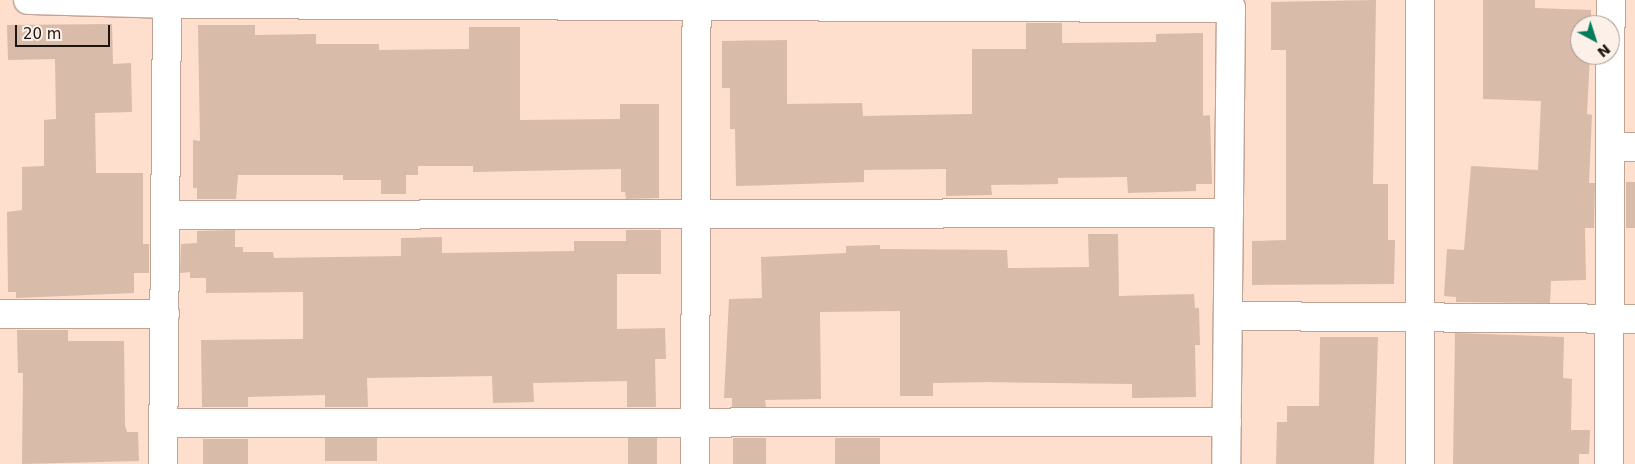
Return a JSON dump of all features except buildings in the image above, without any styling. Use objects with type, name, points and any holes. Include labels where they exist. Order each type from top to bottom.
[{"type":"street","points":[[28,0],[167,4],[266,2],[697,5],[925,3],[1231,8],[1226,464]]},
{"type":"street","points":[[1420,0],[1420,464]]},
{"type":"street","points":[[1610,464],[1622,319],[1623,147],[1611,0]]},
{"type":"street","points":[[163,464],[167,4]]},
{"type":"street","points":[[695,464],[697,5]]},
{"type":"street","points":[[166,215],[1229,212]]},
{"type":"street","points":[[0,314],[165,314]]},
{"type":"street","points":[[1228,316],[1622,319]]},
{"type":"street","points":[[164,423],[1227,422]]}]
